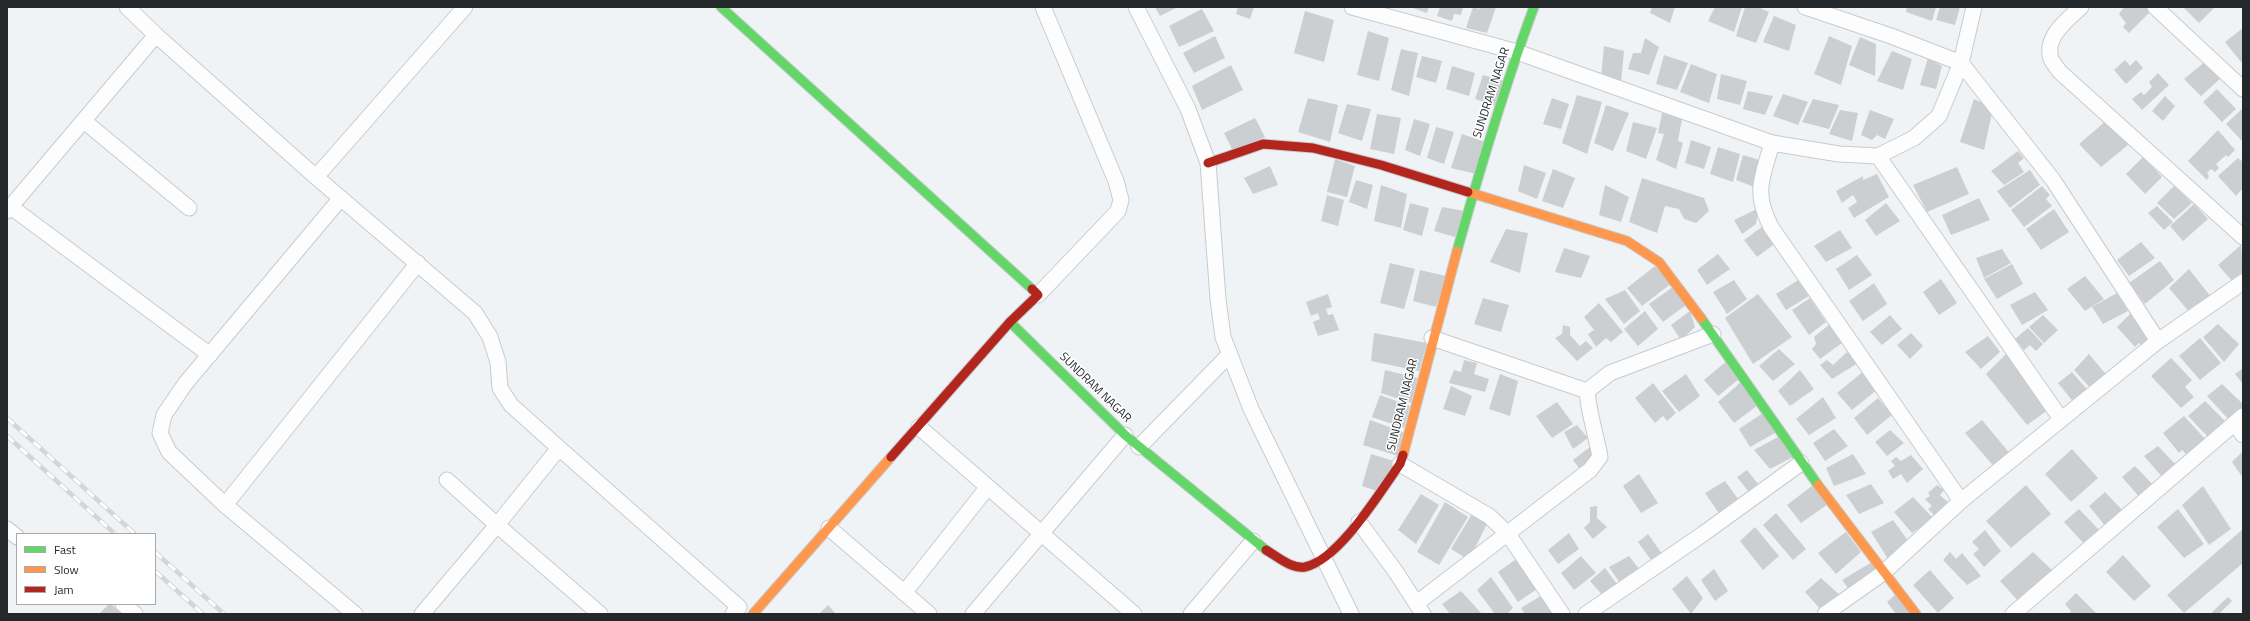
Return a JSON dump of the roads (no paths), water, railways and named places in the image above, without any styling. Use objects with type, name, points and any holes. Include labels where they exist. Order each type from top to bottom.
[{"type":"street","points":[[127,7],[156,35],[316,177],[475,313],[490,337],[498,362],[500,388],[511,406],[739,612]]},
{"type":"street","points":[[316,177],[465,7]]},
{"type":"street","points":[[721,7],[1038,295]]},
{"type":"street","points":[[753,614],[1010,322],[1038,295],[1118,211],[1121,200],[1116,181],[1043,7]]},
{"type":"street","points":[[1136,7],[1188,109],[1208,163],[1218,299],[1223,337],[1251,409],[1323,560],[1351,614]]},
{"type":"street","points":[[1352,7],[1517,52],[1772,143],[1839,154],[1878,156],[1914,138],[1939,116],[1961,63],[1974,7]]},
{"type":"street","name":"SUNDRAM NAGAR","points":[[1010,322],[1125,435],[1253,541],[1289,565],[1304,567],[1323,560],[1359,522],[1400,464],[1432,338],[1473,193],[1517,52],[1534,7]]},
{"type":"street","points":[[1806,7],[1891,36],[1961,63],[2053,180],[2158,342]]},
{"type":"street","points":[[2081,7],[2064,22],[2051,40],[2051,58],[2060,72],[2243,237]]},
{"type":"street","points":[[2155,7],[2243,89]]},
{"type":"street","points":[[156,35],[9,209],[210,355]]},
{"type":"street","points":[[84,121],[189,208]]},
{"type":"street","points":[[1772,143],[1759,189],[1763,210],[1771,227],[1961,501]]},
{"type":"street","points":[[1208,163],[1263,144],[1314,148],[1473,193],[1627,241],[1659,262],[1713,334],[1801,463],[1883,573],[1916,614]]},
{"type":"street","points":[[1878,156],[2061,419]]},
{"type":"street","points":[[341,198],[186,384],[164,415],[160,433],[169,452],[225,505],[355,614]]},
{"type":"street","points":[[225,505],[418,264]]},
{"type":"street","points":[[1825,614],[1883,573],[1961,501],[2061,419],[2158,342],[2243,282]]},
{"type":"street","points":[[1587,391],[1610,373],[1713,334]]},
{"type":"street","points":[[1432,338],[1587,391]]},
{"type":"street","points":[[1139,447],[1230,354]]},
{"type":"street","points":[[1359,522],[1420,609],[1508,534],[1590,470],[1600,457],[1597,439],[1589,416],[1587,391]]},
{"type":"street","points":[[2023,611],[2240,424]]},
{"type":"street","points":[[919,427],[1040,535],[1134,614]]},
{"type":"street","points":[[973,614],[1125,435]]},
{"type":"street","points":[[422,614],[559,448]]},
{"type":"street","points":[[1586,614],[1703,534],[1801,463]]},
{"type":"street","points":[[1400,464],[1489,516],[1508,534],[1562,614]]},
{"type":"street","points":[[448,480],[497,525],[600,614]]},
{"type":"street","points":[[904,593],[987,488]]},
{"type":"street","points":[[829,528],[929,614]]},
{"type":"street","points":[[7,529],[16,536]]},
{"type":"street","points":[[1191,614],[1253,541]]},
{"type":"street","points":[[124,605],[135,614]]},
{"type":"railway","points":[[7,418],[134,533]]},
{"type":"railway","points":[[7,436],[114,533]]},
{"type":"railway","points":[[156,553],[224,614]]},
{"type":"railway","points":[[156,572],[203,614]]}]
